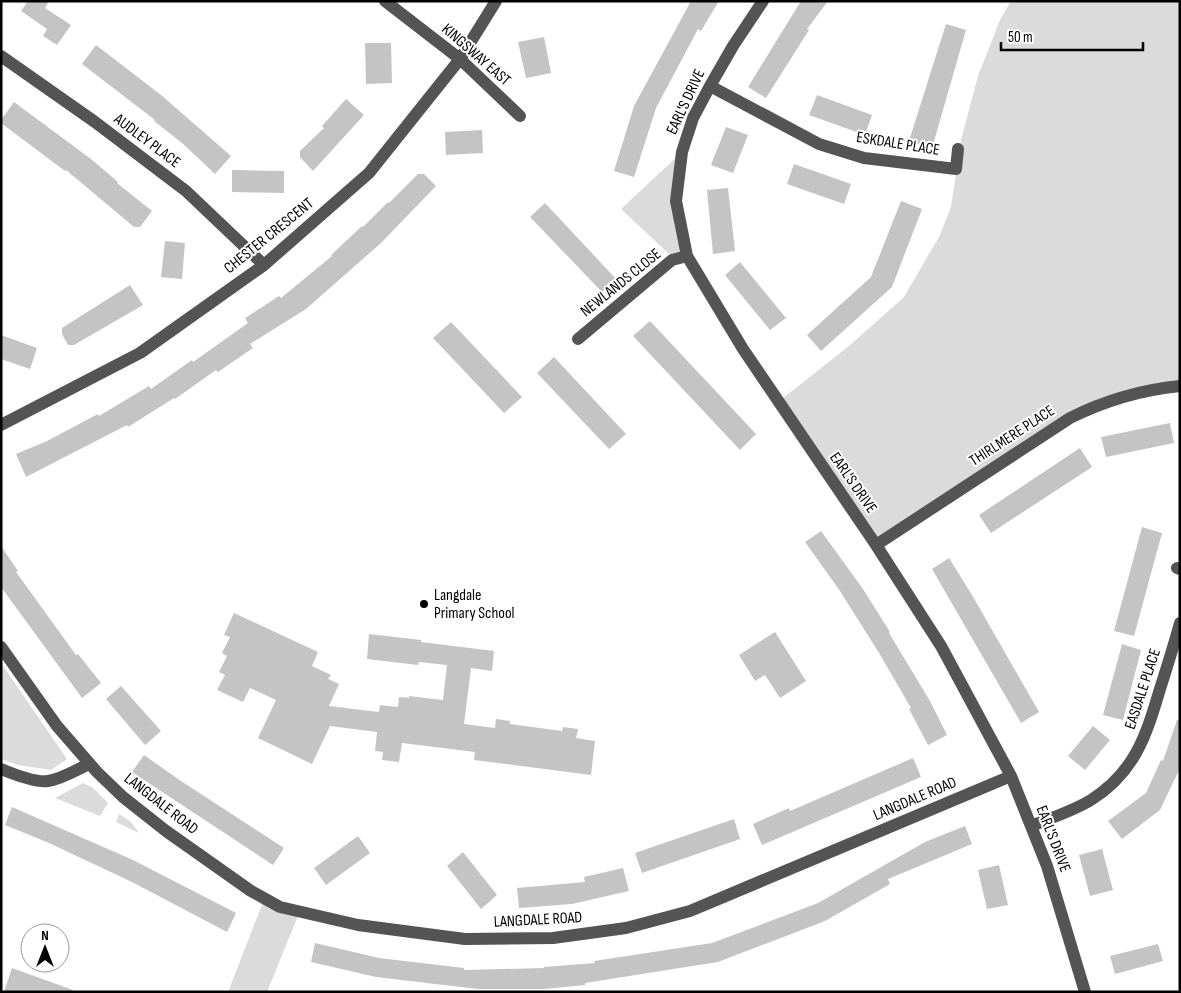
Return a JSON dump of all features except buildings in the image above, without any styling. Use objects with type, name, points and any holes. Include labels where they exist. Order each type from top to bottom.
[{"type":"street","name":"KINGSWAY EAST","points":[[385,1],[460,59],[520,116]]},
{"type":"street","name":"CHESTER CRESCENT","points":[[1,425],[140,352],[264,264],[369,173],[460,59],[496,1]]},
{"type":"street","name":"EARL'S DRIVE","points":[[763,1],[733,46],[710,86],[693,118],[682,152],[676,201],[687,256],[743,349],[876,545],[941,646],[1011,776],[1047,866],[1084,992]]},
{"type":"street","name":"AUDLEY PLACE","points":[[1,56],[95,122],[186,191],[264,264]]},
{"type":"street","name":"ESKDALE PLACE","points":[[710,86],[819,144],[864,158],[956,169],[958,149]]},
{"type":"street","name":"NEWLANDS CLOSE","points":[[578,339],[672,260],[687,256]]},
{"type":"street","name":"THIRLMERE PLACE","points":[[876,545],[1070,418],[1089,408],[1129,394],[1156,388],[1180,386]]},
{"type":"street","name":"EASDALE PLACE","points":[[1031,826],[1077,808],[1091,800],[1117,779],[1128,766],[1148,732],[1180,623]]},
{"type":"street","name":"LANGDALE ROAD","points":[[1,647],[57,726],[89,764],[123,797],[166,831],[251,891],[280,907],[358,925],[465,939],[553,938],[626,928],[690,911],[1011,776]]},
{"type":"street","points":[[1,769],[20,776],[47,782],[89,764]]},
{"type":"shaded area","points":[[1011,1],[1180,1],[1180,386],[1109,400],[876,545],[778,402],[849,346],[904,297],[939,237],[951,207],[961,140],[978,76],[1000,20]]},
{"type":"shaded area","points":[[682,152],[679,170],[687,256],[669,254],[621,209]]},
{"type":"shaded area","points":[[1,663],[67,759],[51,770],[18,765],[1,759]]},
{"type":"shaded area","points":[[83,783],[92,787],[108,803],[100,816],[55,798]]},
{"type":"shaded area","points":[[119,814],[131,822],[139,833],[116,822]]},
{"type":"shaded area","points":[[263,902],[300,911],[267,992],[228,992]]},
{"type":"place","name":"Langdale Primary School","points":[[424,604]]}]
